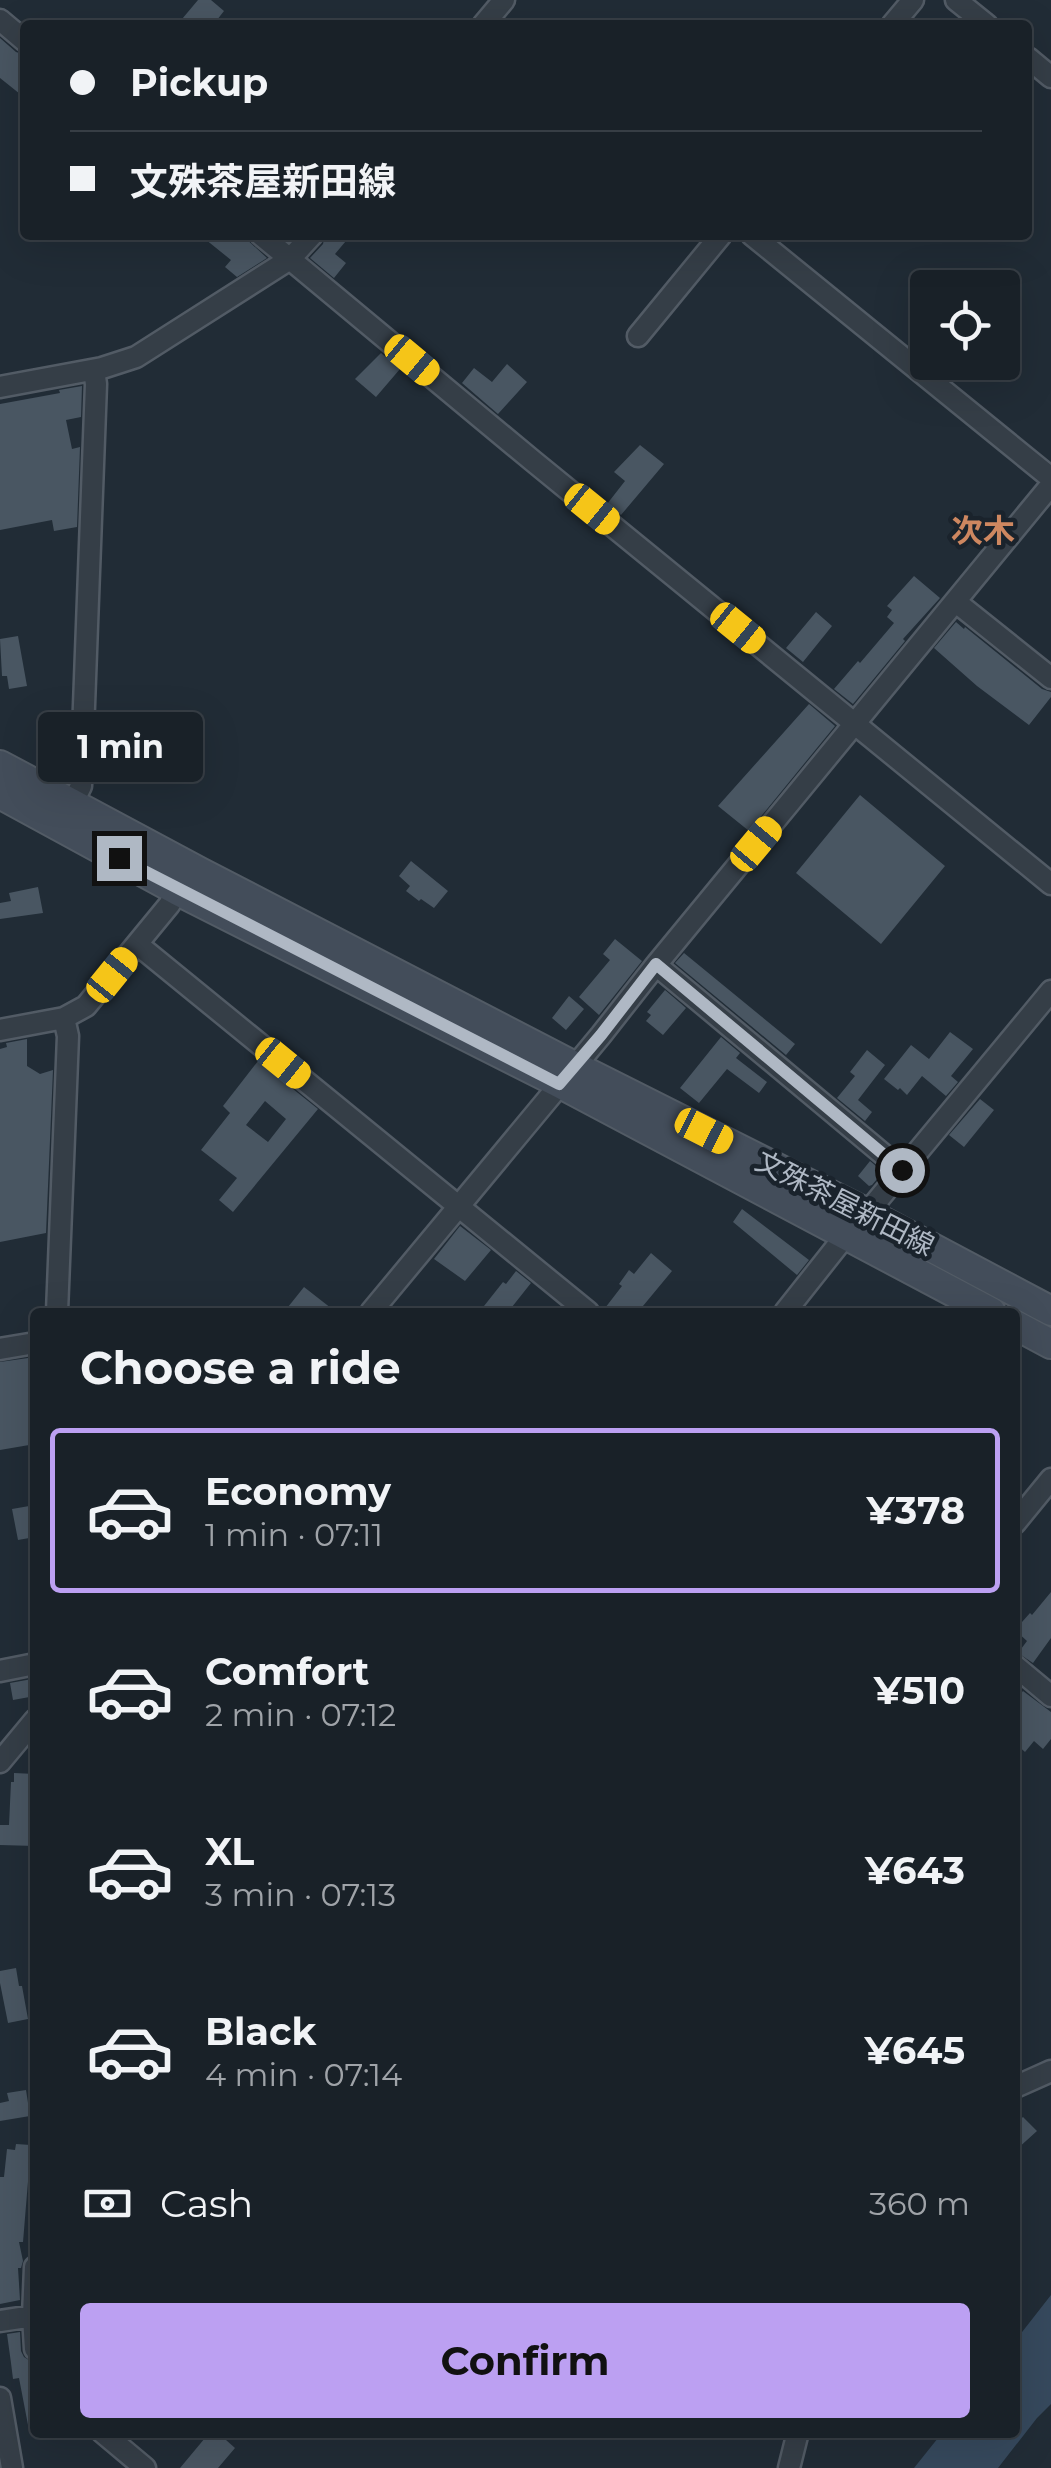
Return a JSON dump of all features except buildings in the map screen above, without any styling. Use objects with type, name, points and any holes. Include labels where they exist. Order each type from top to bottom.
[{"type":"main road","name":"文殊茶屋新田線","points":[[0,765],[566,1075],[846,1236],[983,1308]]},
{"type":"main road","name":"文殊茶屋新田線","points":[[0,794],[178,890],[866,1213],[1051,1311]]},
{"type":"main road","points":[[1020,1328],[1051,1344]]},
{"type":"street","points":[[487,20],[504,0]]},
{"type":"street","points":[[896,20],[913,0]]},
{"type":"street","points":[[956,0],[981,20]]},
{"type":"street","points":[[0,20],[20,37]]},
{"type":"street","points":[[267,240],[1051,884]]},
{"type":"street","points":[[0,387],[103,368],[136,357],[290,259],[307,240]]},
{"type":"street","points":[[638,336],[717,240]]},
{"type":"street","points":[[758,240],[1051,478]]},
{"type":"street","points":[[72,804],[82,786],[96,384],[103,368]]},
{"type":"street","points":[[374,1308],[1051,486]]},
{"type":"street","points":[[956,602],[1051,678]]},
{"type":"street","points":[[57,1308],[68,1036],[74,1013],[178,890]]},
{"type":"street","points":[[136,944],[583,1308]]},
{"type":"street","points":[[656,964],[902,1170]]},
{"type":"street","points":[[866,1213],[1051,990]]},
{"type":"street","points":[[0,1030],[74,1013]]},
{"type":"street","points":[[787,1308],[846,1236]]},
{"type":"street","points":[[0,1350],[30,1344]]},
{"type":"street","points":[[1020,1517],[1051,1479]]},
{"type":"street","points":[[0,1670],[30,1665]]},
{"type":"street","points":[[1020,1670],[1051,1696]]},
{"type":"street","points":[[0,1762],[30,1726]]},
{"type":"street","points":[[1020,2086],[1051,2071]]},
{"type":"street","points":[[0,2321],[30,2316]]},
{"type":"street","points":[[0,2398],[12,2468]]},
{"type":"street","points":[[109,2438],[145,2468]]},
{"type":"street","points":[[788,2468],[796,2438]]},
{"type":"water","points":[[1051,2295],[1051,2404],[998,2468],[914,2468],[938,2438],[1020,2438],[1020,2335]]},
{"type":"district","name":"次木","points":[[983,530]]},
{"type":"route","points":[[119,858],[559,1084],[656,964],[902,1170]]}]
